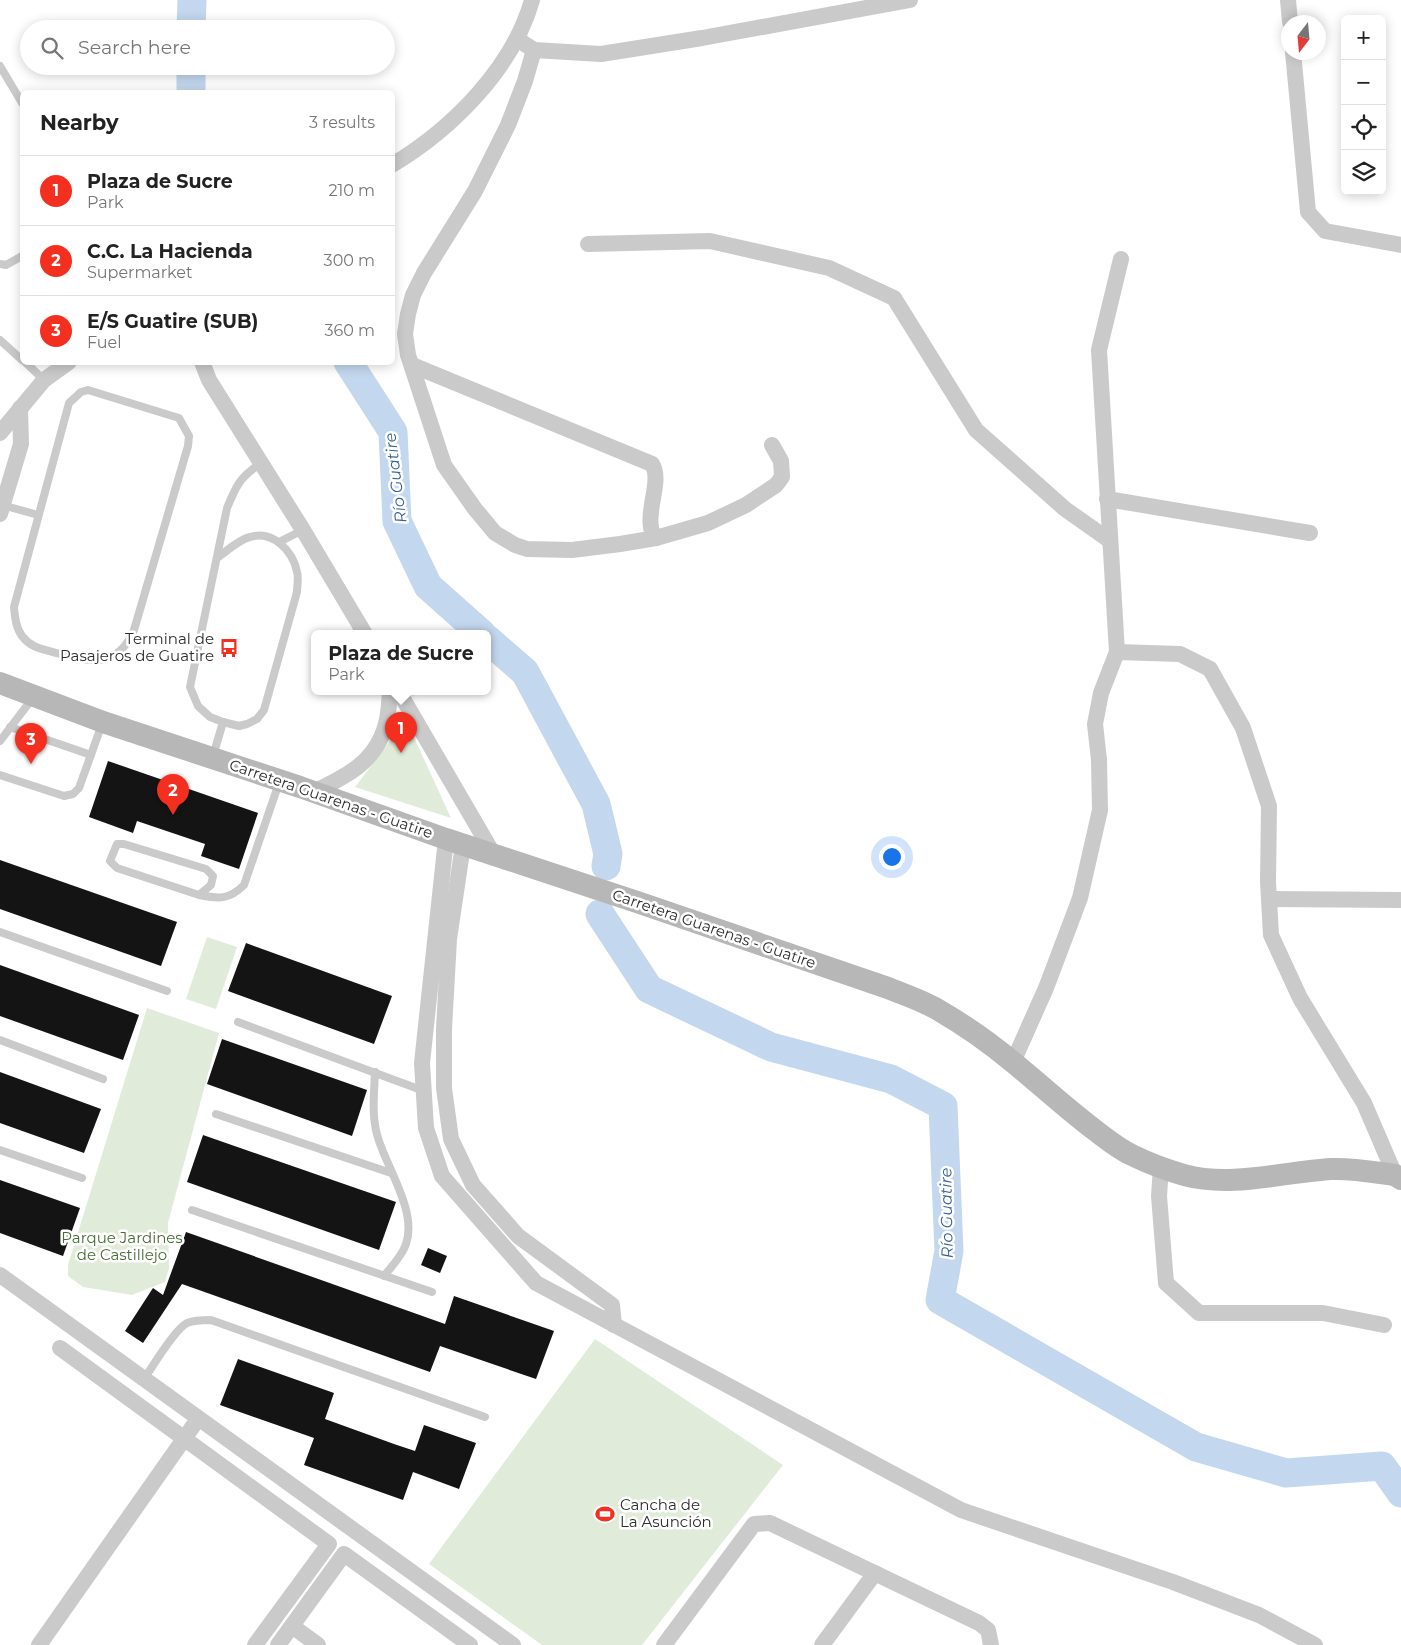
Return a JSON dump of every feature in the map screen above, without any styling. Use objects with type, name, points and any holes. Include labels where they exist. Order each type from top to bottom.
[{"type":"main road","name":"Carretera Guarenas - Guatire","points":[[0,683],[103,722],[879,985],[919,1001],[939,1010],[968,1028],[1013,1062],[1069,1111],[1109,1141],[1133,1156],[1161,1167],[1185,1175],[1207,1179],[1232,1179],[1330,1169],[1349,1169],[1398,1177]]},
{"type":"street","points":[[395,162],[442,130],[477,95],[517,39],[528,15],[532,0]]},
{"type":"street","points":[[517,39],[534,50],[601,54],[702,38],[910,0]]},
{"type":"street","points":[[1288,0],[1289,15]]},
{"type":"street","points":[[534,50],[525,81],[508,125],[475,191],[437,251],[413,296],[405,334],[408,355],[444,465],[495,534],[527,549],[572,550],[656,538],[708,523],[746,505],[776,485],[782,477],[781,461],[772,445]]},
{"type":"street","points":[[1294,60],[1308,212],[1325,231],[1401,245]]},
{"type":"street","points":[[588,244],[710,241],[829,268],[894,298],[976,430],[1066,509],[1110,540]]},
{"type":"street","points":[[1013,1062],[1046,988],[1080,898],[1100,810],[1100,760],[1095,724],[1101,693],[1117,652],[1099,350],[1121,259]]},
{"type":"street","points":[[0,433],[44,380],[65,365]]},
{"type":"street","points":[[203,365],[209,380],[303,530],[363,630]]},
{"type":"street","points":[[412,365],[652,464],[656,470],[656,477],[650,528],[656,538]]},
{"type":"street","points":[[1,510],[21,444],[20,408]]},
{"type":"street","points":[[1107,499],[1310,533]]},
{"type":"street","points":[[1117,652],[1180,654],[1210,669],[1243,728],[1269,806],[1270,935],[1300,998],[1364,1102],[1398,1177]]},
{"type":"street","points":[[313,792],[353,772],[368,757],[380,738],[387,720],[390,695]]},
{"type":"street","points":[[401,695],[494,855]]},
{"type":"street","points":[[454,842],[422,1063],[426,1128],[442,1176],[536,1283],[961,1510],[1173,1582],[1259,1615],[1315,1645]]},
{"type":"street","points":[[454,842],[444,1029],[444,1088],[451,1139],[473,1185],[518,1236],[612,1305],[614,1325]]},
{"type":"street","points":[[1269,899],[1401,900]]},
{"type":"street","points":[[1161,1167],[1159,1196],[1166,1283],[1199,1313],[1323,1313],[1384,1325]]},
{"type":"street","points":[[0,1275],[513,1645]]},
{"type":"street","points":[[60,1348],[329,1544],[255,1645]]},
{"type":"street","points":[[39,1645],[198,1419]]},
{"type":"street","points":[[664,1645],[754,1524],[770,1523],[979,1623],[988,1630],[990,1645]]},
{"type":"street","points":[[278,1645],[344,1554],[470,1645]]},
{"type":"street","points":[[822,1645],[875,1573]]},
{"type":"street","points":[[403,1596],[417,1577]]},
{"type":"street","points":[[422,1610],[436,1591]]},
{"type":"street","points":[[292,1626],[318,1645]]},
{"type":"lane","points":[[0,66],[20,100]]},
{"type":"lane","points":[[0,264],[6,266],[20,257]]},
{"type":"lane","points":[[0,340],[20,358]]},
{"type":"lane","points":[[28,365],[44,380]]},
{"type":"lane","points":[[88,390],[179,418],[189,436],[188,446],[134,630],[128,644],[116,655],[104,660],[85,660],[33,647],[22,636],[16,623],[14,607],[38,515],[69,403],[82,392],[88,390]]},
{"type":"lane","points":[[217,558],[250,536],[269,536],[279,542],[290,553],[298,573],[297,592],[264,710],[257,718],[239,726],[210,717],[198,706],[190,687],[227,508],[235,489],[246,473],[260,464]]},
{"type":"lane","points":[[1,510],[38,515]]},
{"type":"lane","points":[[279,542],[303,530]]},
{"type":"lane","points":[[0,741],[35,696]]},
{"type":"lane","points":[[0,775],[64,796],[74,794],[79,788],[103,722]]},
{"type":"lane","points":[[212,758],[223,722]]},
{"type":"lane","points":[[10,728],[91,755]]},
{"type":"lane","points":[[199,895],[211,885],[213,876],[206,869],[124,844],[117,844],[114,848],[110,861],[117,868],[199,895],[213,898],[235,894],[244,885],[280,781]]},
{"type":"lane","points":[[0,932],[167,991]]},
{"type":"lane","points":[[238,1022],[424,1091]]},
{"type":"lane","points":[[0,1040],[103,1079]]},
{"type":"lane","points":[[375,1072],[373,1116],[379,1140],[405,1207],[409,1229],[406,1245],[384,1276]]},
{"type":"lane","points":[[216,1114],[391,1173]]},
{"type":"lane","points":[[0,1150],[82,1178]]},
{"type":"lane","points":[[192,1210],[432,1292]]},
{"type":"lane","points":[[144,1379],[179,1329],[187,1323],[198,1320],[211,1320],[485,1417]]},
{"type":"green space","points":[[406,720],[451,818],[355,787]]},
{"type":"green space","points":[[207,937],[237,947],[216,1009],[186,999]]},
{"type":"green space","name":"Parque Jardines de Castillejo","points":[[147,1008],[219,1033],[168,1223],[169,1268],[165,1282],[132,1295],[83,1287],[68,1276],[68,1265]]},
{"type":"green space","name":"Cancha de La Asunción","points":[[595,1339],[783,1465],[642,1645],[542,1645],[429,1564]]},
{"type":"building","points":[[108,761],[258,813],[239,869],[201,856],[205,844],[137,821],[133,833],[89,817]]},
{"type":"building","points":[[0,860],[177,922],[161,966],[0,909]]},
{"type":"building","points":[[246,943],[392,996],[374,1044],[228,991]]},
{"type":"building","points":[[0,965],[139,1015],[123,1060],[0,1016]]},
{"type":"building","points":[[222,1039],[367,1090],[352,1136],[207,1084]]},
{"type":"building","points":[[0,1072],[101,1109],[84,1153],[0,1123]]},
{"type":"building","points":[[203,1135],[396,1202],[379,1250],[187,1182]]},
{"type":"building","points":[[0,1180],[80,1208],[63,1256],[0,1233]]},
{"type":"building","points":[[186,1232],[445,1324],[454,1296],[554,1331],[536,1379],[440,1346],[430,1372],[182,1284],[143,1343],[125,1331],[153,1288],[163,1295]]},
{"type":"building","points":[[428,1248],[447,1256],[440,1273],[421,1265]]},
{"type":"building","points":[[238,1359],[334,1393],[325,1419],[394,1444],[415,1451],[424,1425],[476,1443],[459,1489],[413,1472],[403,1500],[304,1465],[314,1438],[220,1405]]},
{"type":"waterway","name":"Río Guatire","points":[[191,20],[192,0]]},
{"type":"waterway","name":"Río Guatire","points":[[191,75],[191,90]]},
{"type":"waterway","name":"Río Guatire","points":[[350,365],[393,432],[397,521],[428,586],[478,630]]},
{"type":"waterway","name":"Río Guatire","points":[[491,642],[525,672],[596,804],[608,854],[606,866]]},
{"type":"waterway","name":"Río Guatire","points":[[600,914],[649,989],[771,1047],[891,1079],[943,1106],[949,1251],[940,1300],[1196,1447],[1286,1473],[1382,1466],[1401,1493]]},
{"type":"place","name":"Terminal de Pasajeros de Guatire","points":[[229,648]]},
{"type":"place","name":"Plaza de Sucre","points":[[401,753]]},
{"type":"place","name":"E/S Guatire (SUB)","points":[[31,764]]},
{"type":"place","name":"C.C. La Hacienda","points":[[173,815]]},
{"type":"place","name":"Cancha de La Asunción","points":[[605,1514]]}]
